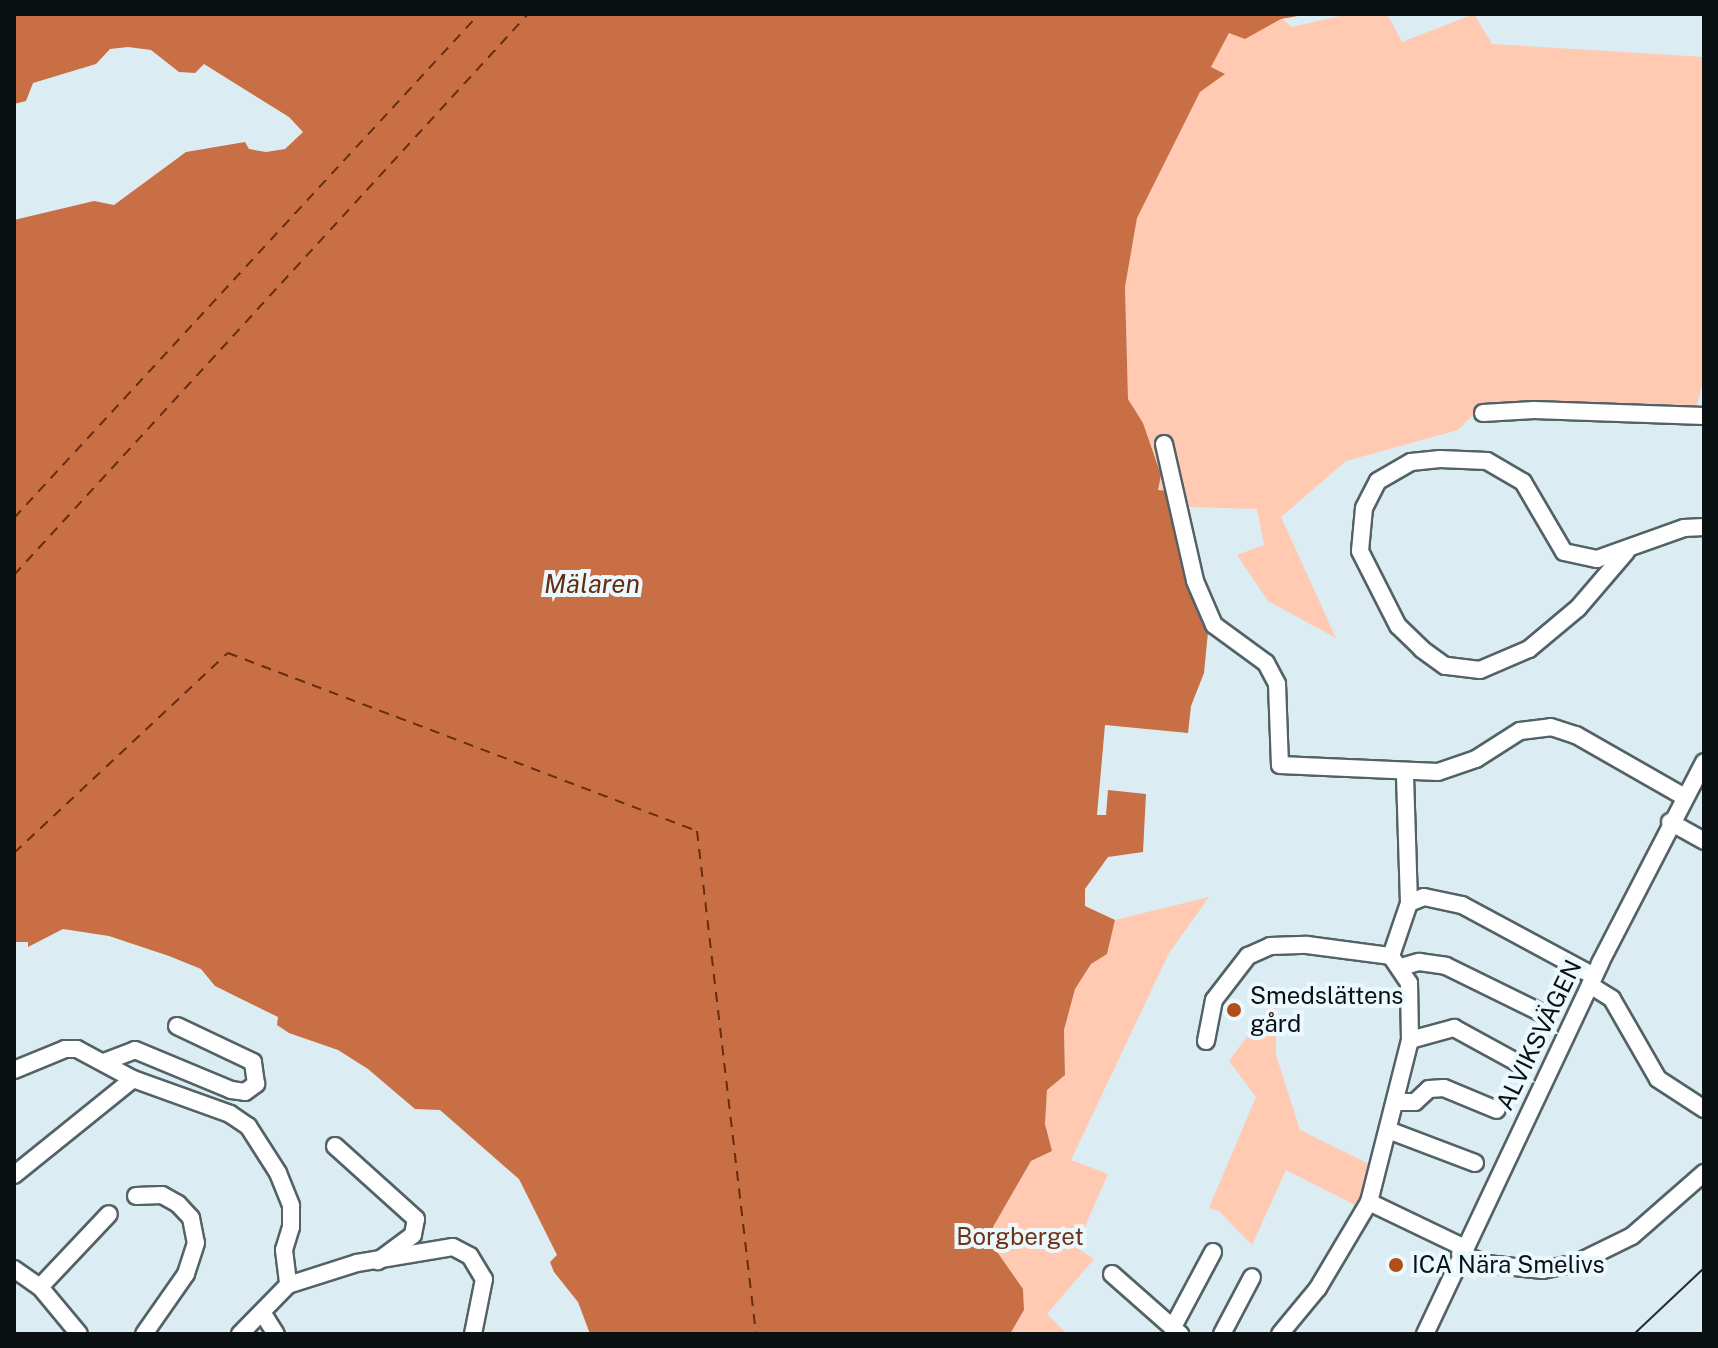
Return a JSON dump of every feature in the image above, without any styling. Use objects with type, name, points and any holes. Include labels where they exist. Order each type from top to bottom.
[{"type":"street","points":[[1483,413],[1534,410],[1704,416]]},
{"type":"street","points":[[1164,444],[1188,531],[1195,581],[1214,625],[1266,663],[1277,684],[1280,765],[1405,773],[1459,767],[1520,731],[1551,727],[1576,735],[1683,796]]},
{"type":"street","points":[[1626,552],[1578,608],[1529,649],[1480,670],[1445,666],[1398,626],[1360,551],[1364,508],[1378,481],[1411,462],[1440,459],[1487,461],[1523,482],[1564,552],[1597,559],[1626,552],[1684,528],[1704,527]]},
{"type":"street","name":"ALVIKSVÄGEN","points":[[1425,1334],[1592,980],[1683,796],[1704,762]]},
{"type":"street","points":[[1280,1334],[1318,1288],[1369,1202],[1410,1040],[1412,999],[1396,962],[1409,903],[1405,773]]},
{"type":"street","points":[[1670,822],[1704,841]]},
{"type":"street","points":[[1409,903],[1424,897],[1462,905],[1592,980],[1612,999],[1658,1079],[1704,1109]]},
{"type":"street","points":[[1206,1041],[1214,1000],[1248,956],[1270,946],[1307,945],[1396,962],[1446,966],[1544,1014]]},
{"type":"street","points":[[104,1062],[135,1050],[231,1090],[245,1092],[256,1084],[253,1062],[177,1026]]},
{"type":"street","points":[[1410,1040],[1454,1028],[1520,1064]]},
{"type":"street","points":[[14,1070],[65,1049],[104,1062],[133,1079],[230,1114],[260,1141],[291,1206],[284,1250],[288,1285]]},
{"type":"street","points":[[14,1175],[133,1079]]},
{"type":"street","points":[[1396,1102],[1415,1102],[1429,1089],[1444,1088],[1497,1110]]},
{"type":"street","points":[[1388,1130],[1475,1163]]},
{"type":"street","points":[[335,1146],[416,1219],[413,1235],[377,1262]]},
{"type":"street","points":[[1369,1202],[1487,1264],[1543,1270],[1577,1263],[1632,1236],[1704,1173]]},
{"type":"street","points":[[136,1196],[162,1195],[178,1204],[191,1218],[196,1243],[186,1274],[146,1333]]},
{"type":"street","points":[[40,1287],[109,1214]]},
{"type":"street","points":[[240,1334],[288,1285],[441,1247],[470,1256],[484,1279],[473,1334]]},
{"type":"street","points":[[1112,1274],[1177,1331],[1213,1252]]},
{"type":"street","points":[[14,1269],[40,1287],[79,1334]]},
{"type":"street","points":[[1222,1334],[1252,1277]]},
{"type":"street","points":[[262,1312],[276,1334]]},
{"type":"green space","points":[[1349,14],[1387,14],[1402,42],[1474,14],[1492,44],[1704,57],[1704,377],[1696,408],[1481,407],[1458,430],[1346,461],[1281,517],[1336,638],[1268,601],[1237,555],[1264,545],[1257,509],[1190,507],[1169,491],[1158,490],[1161,474],[1143,423],[1128,399],[1125,287],[1137,218],[1200,92],[1224,74],[1211,67],[1229,32],[1255,31],[1281,18],[1292,27]]},
{"type":"green space","name":"Borgberget","points":[[1209,897],[1169,953],[1071,1160],[1108,1174],[1076,1247],[1094,1259],[1047,1314],[1067,1334],[1010,1334],[1024,1310],[1023,1289],[993,1246],[993,1227],[1031,1161],[1052,1151],[1045,1124],[1047,1089],[1065,1075],[1064,1030],[1075,989],[1091,964],[1107,954],[1115,920]]},
{"type":"green space","points":[[1276,997],[1276,1055],[1300,1130],[1369,1164],[1357,1206],[1286,1170],[1252,1245],[1219,1211],[1209,1208],[1256,1097],[1229,1061]]},
{"type":"water","name":"Mälaren","points":[[14,14],[1309,14],[1281,19],[1245,39],[1229,33],[1211,67],[1225,74],[1200,92],[1137,218],[1125,287],[1128,399],[1143,423],[1161,475],[1158,490],[1169,491],[1208,632],[1204,673],[1191,706],[1188,733],[1105,725],[1097,815],[1106,815],[1108,790],[1146,794],[1143,852],[1108,857],[1085,889],[1085,906],[1115,920],[1107,954],[1091,964],[1075,989],[1064,1030],[1065,1075],[1047,1090],[1045,1124],[1052,1151],[1031,1161],[993,1227],[993,1246],[1023,1289],[1024,1310],[1010,1334],[590,1334],[578,1302],[554,1272],[550,1262],[557,1255],[519,1179],[440,1110],[415,1109],[368,1069],[338,1050],[289,1033],[277,1025],[278,1017],[215,986],[201,969],[169,956],[109,936],[63,929],[28,947],[28,942],[14,942],[14,220],[94,201],[114,205],[186,152],[245,142],[249,149],[266,152],[285,149],[303,132],[289,117],[204,64],[195,73],[179,72],[151,50],[128,47],[110,49],[96,64],[33,83],[26,101],[14,104]]},
{"type":"ferry route","points":[[14,518],[479,14]]},
{"type":"ferry route","points":[[14,575],[528,14]]},
{"type":"ferry route","points":[[14,853],[228,653],[697,831],[756,1334]]},
{"type":"tram line","points":[[1634,1334],[1704,1268]]},
{"type":"place","name":"Smedslättens gård","points":[[1234,1010]]},
{"type":"place","name":"ICA Nära Smelivs","points":[[1396,1265]]}]
